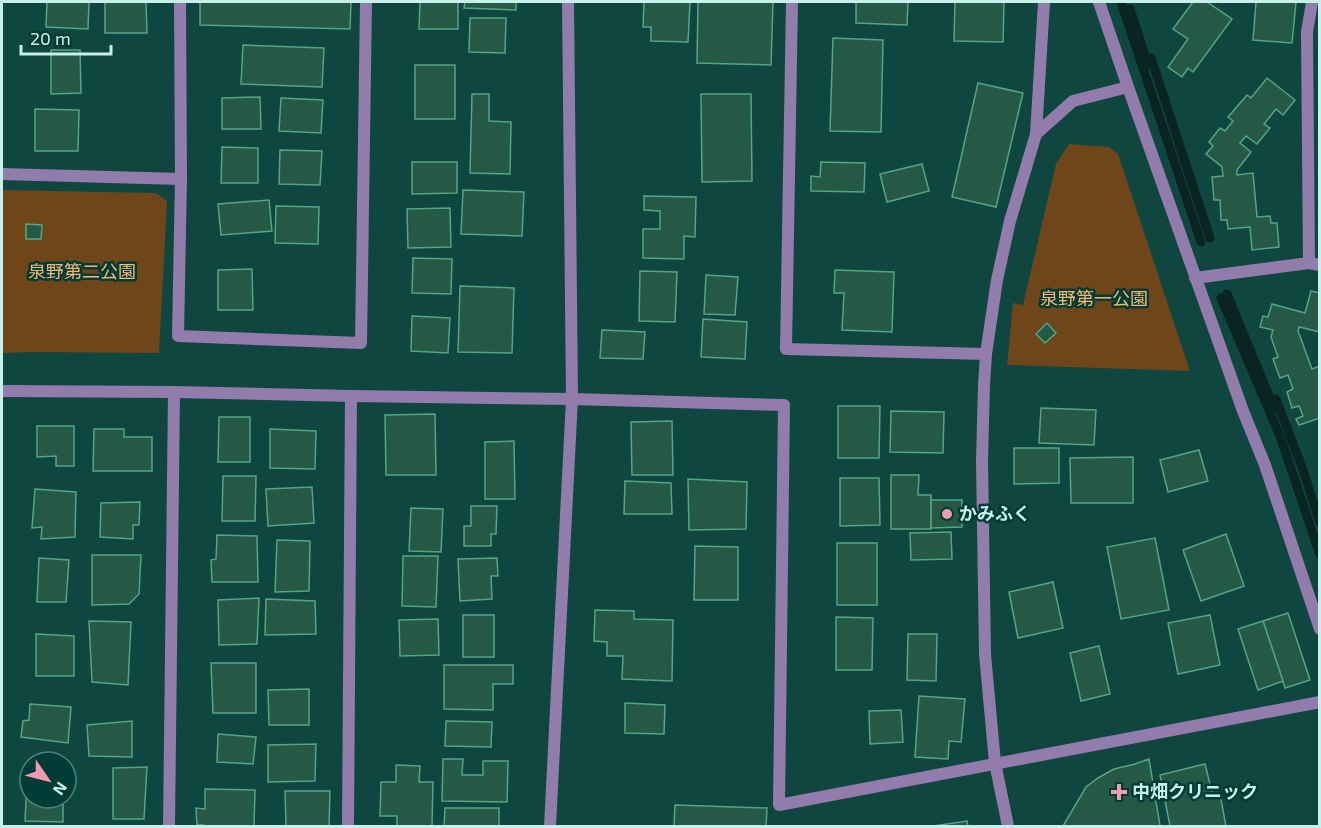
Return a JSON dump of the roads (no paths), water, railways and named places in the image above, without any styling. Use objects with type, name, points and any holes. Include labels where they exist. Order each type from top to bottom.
[{"type":"street","points":[[180,2],[181,179],[178,336],[361,343],[366,2]]},
{"type":"street","points":[[550,826],[572,399],[568,2]]},
{"type":"street","points":[[792,2],[786,349],[986,354]]},
{"type":"street","points":[[1008,826],[995,764],[985,654],[982,461],[986,354],[999,270],[1010,221],[1036,134],[1044,2]]},
{"type":"street","points":[[1099,2],[1243,411],[1265,465],[1320,629]]},
{"type":"street","points":[[1196,278],[1314,264],[1307,32],[1312,2]]},
{"type":"street","points":[[1036,134],[1074,102],[1128,87]]},
{"type":"street","points":[[2,174],[181,179]]},
{"type":"street","points":[[2,391],[572,399],[784,405],[779,805],[1320,702]]},
{"type":"street","points":[[169,826],[174,392]]},
{"type":"street","points":[[348,826],[351,396]]},
{"type":"waterway","points":[[1121,2],[1201,242]]},
{"type":"waterway","points":[[1130,9],[1148,65]]},
{"type":"waterway","points":[[1151,58],[1210,238]]},
{"type":"waterway","points":[[1227,294],[1274,408]]},
{"type":"waterway","points":[[1221,298],[1280,436],[1320,555]]},
{"type":"waterway","points":[[1276,399],[1320,523]]},
{"type":"place","name":"かみふく","points":[[947,514]]},
{"type":"place","name":"中畑クリニック","points":[[1119,792]]},
{"type":"park label","name":"泉野第二公園","points":[[82,272]]},
{"type":"park label","name":"泉野第一公園","points":[[1094,299]]}]
